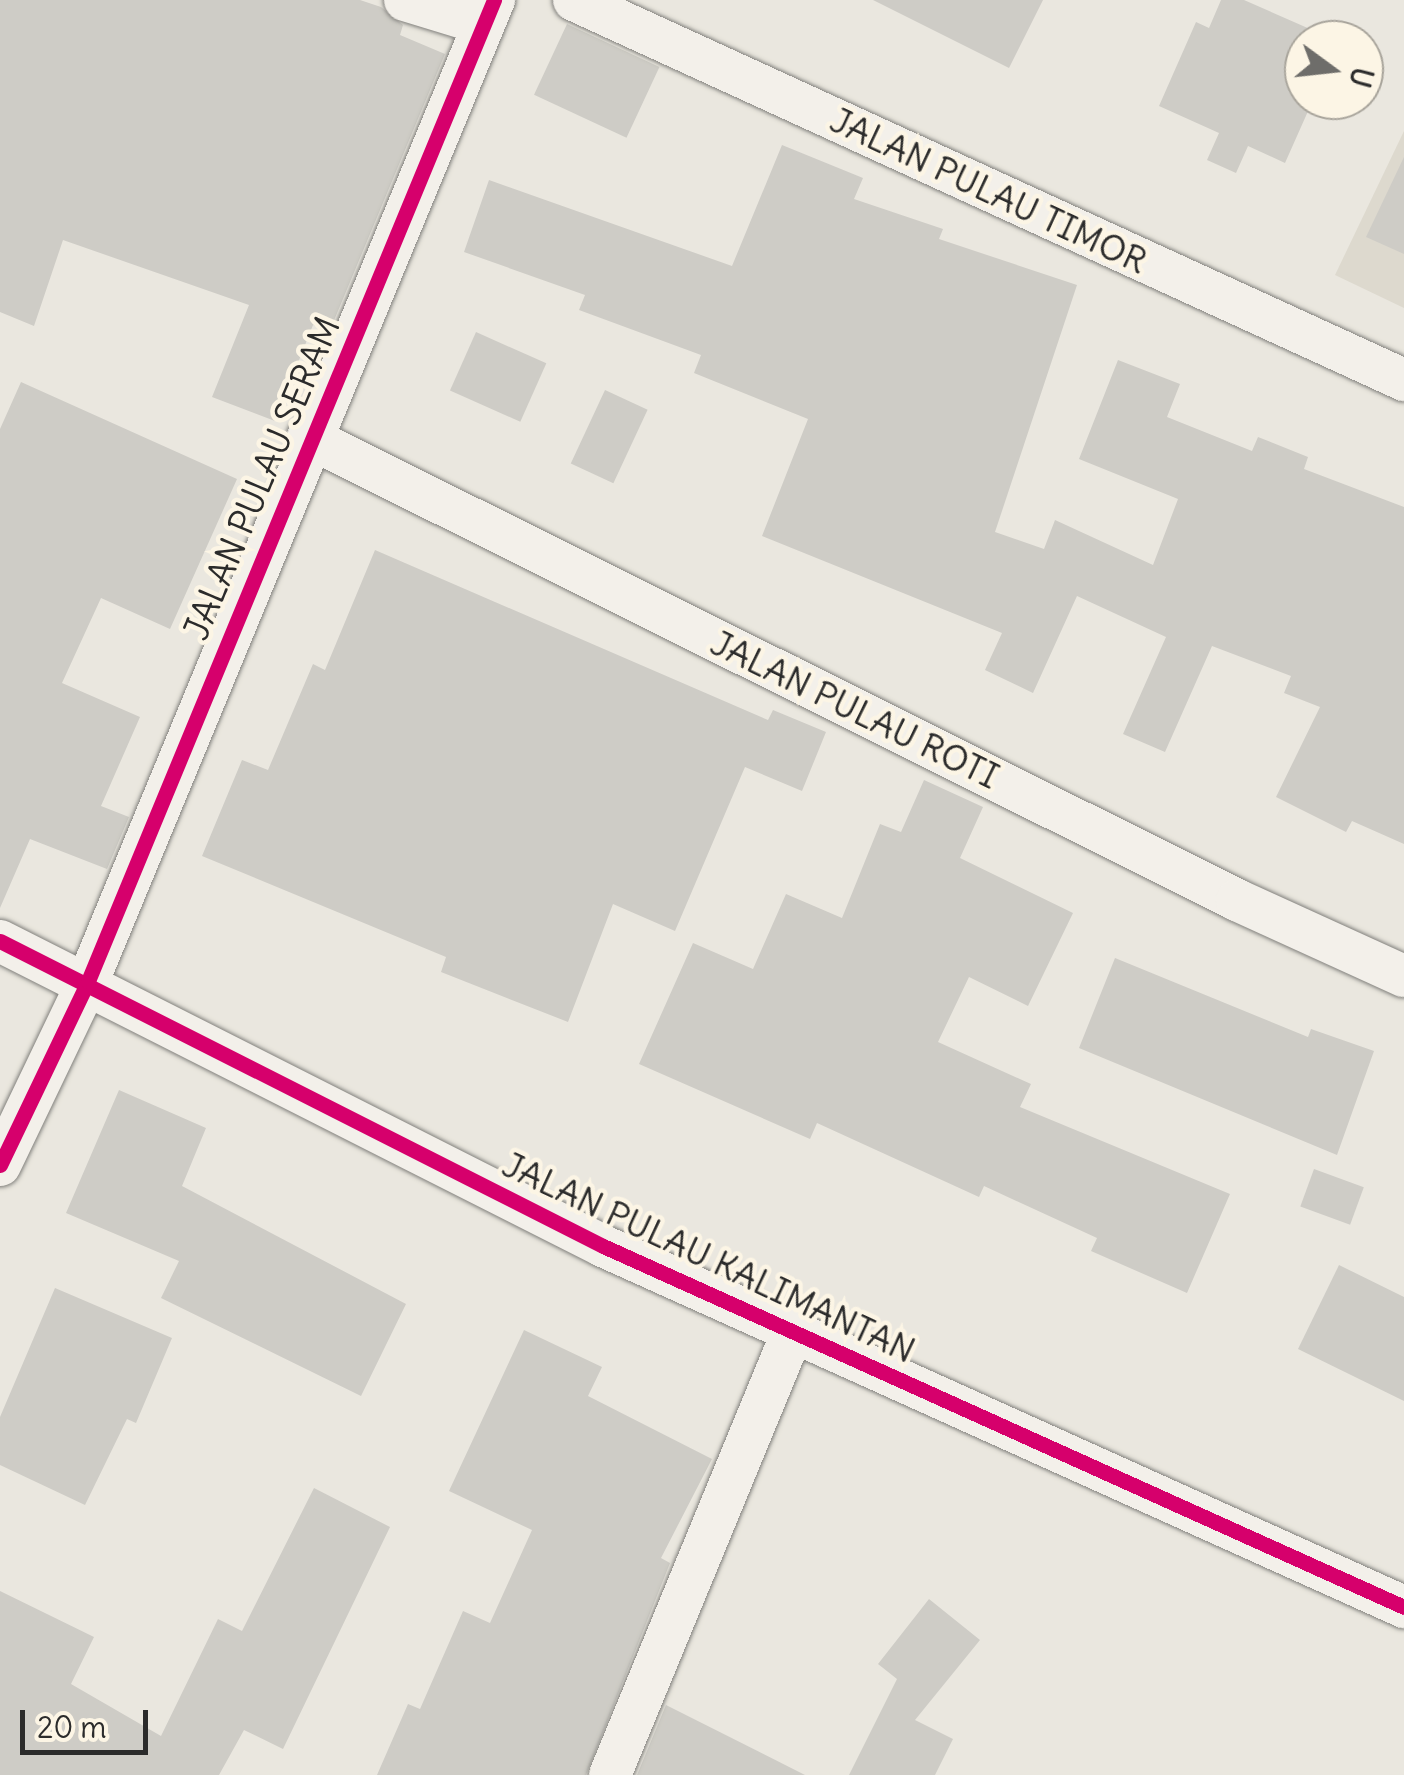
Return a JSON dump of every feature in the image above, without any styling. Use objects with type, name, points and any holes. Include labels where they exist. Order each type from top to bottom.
[{"type":"street","points":[[405,0],[489,12]]},
{"type":"street","name":"JALAN PULAU TIMOR","points":[[574,0],[1404,380]]},
{"type":"street","name":"JALAN PULAU SERAM","points":[[0,1165],[88,981],[308,437],[489,12]]},
{"type":"street","name":"JALAN PULAU ROTI","points":[[308,437],[1237,900],[1404,976]]},
{"type":"street","name":"JALAN PULAU KALIMANTAN","points":[[0,941],[88,981],[391,1142],[793,1331],[1404,1607]]},
{"type":"street","points":[[610,1775],[793,1331]]},
{"type":"shaded area","points":[[1404,131],[1404,308],[1335,275]]},
{"type":"building","points":[[0,0],[360,0],[381,7],[403,25],[400,35],[445,54],[330,330],[313,325],[275,421],[212,397],[249,305],[63,240],[34,326],[0,312]]},
{"type":"building","points":[[873,0],[1043,0],[1009,68]]},
{"type":"building","points":[[1221,0],[1244,0],[1290,20],[1284,20],[1284,120],[1304,120],[1285,163],[1248,146],[1236,173],[1207,160],[1219,133],[1159,106],[1196,22],[1209,28]]},
{"type":"building","points":[[567,24],[659,67],[626,138],[534,95]]},
{"type":"building","points":[[782,145],[863,178],[854,199],[943,229],[939,239],[1077,285],[995,532],[1044,549],[1055,520],[1153,565],[1178,499],[1079,459],[1118,360],[1180,384],[1167,417],[1252,451],[1258,437],[1308,457],[1304,469],[1404,507],[1404,844],[1352,821],[1346,832],[1276,797],[1320,707],[1284,693],[1291,676],[1212,646],[1165,752],[1123,734],[1166,637],[1077,596],[1033,693],[985,670],[1002,633],[762,536],[808,419],[694,373],[701,355],[579,310],[585,295],[464,252],[489,180],[732,266]]},
{"type":"building","points":[[1404,157],[1404,254],[1366,237]]},
{"type":"building","points":[[476,332],[546,363],[520,422],[450,390]]},
{"type":"building","points":[[21,382],[237,479],[170,629],[101,598],[62,683],[140,717],[101,806],[129,817],[107,869],[30,839],[0,908],[0,429]]},
{"type":"building","points":[[605,390],[648,410],[613,483],[571,463]]},
{"type":"building","points":[[375,550],[768,720],[773,710],[826,732],[802,791],[745,767],[675,931],[613,904],[568,1022],[441,972],[446,957],[202,856],[242,760],[268,770],[313,664],[325,670]]},
{"type":"building","points":[[924,780],[983,807],[960,858],[1073,913],[1028,1006],[969,977],[938,1042],[1031,1084],[1020,1107],[1230,1194],[1187,1293],[1091,1251],[1097,1238],[984,1186],[979,1197],[817,1123],[810,1139],[639,1064],[693,943],[753,969],[786,894],[842,918],[880,824],[901,832]]},
{"type":"building","points":[[1115,958],[1308,1037],[1311,1029],[1374,1051],[1337,1155],[1079,1048]]},
{"type":"building","points":[[119,1090],[206,1128],[182,1186],[406,1304],[361,1396],[161,1298],[179,1261],[66,1213]]},
{"type":"building","points":[[1314,1169],[1364,1187],[1350,1225],[1300,1207]]},
{"type":"building","points":[[1339,1265],[1404,1297],[1404,1401],[1298,1349]]},
{"type":"building","points":[[55,1288],[172,1338],[136,1423],[127,1419],[85,1505],[0,1465],[0,1417]]},
{"type":"building","points":[[524,1330],[602,1367],[588,1396],[712,1459],[661,1558],[670,1563],[586,1775],[377,1775],[408,1704],[420,1709],[463,1611],[490,1623],[532,1530],[449,1491]]},
{"type":"building","points":[[314,1488],[390,1527],[283,1749],[244,1730],[219,1775],[0,1775],[0,1591],[94,1637],[71,1684],[161,1736],[218,1619],[242,1631]]},
{"type":"building","points":[[929,1599],[980,1640],[915,1720],[953,1739],[935,1775],[849,1775],[897,1679],[878,1664]]},
{"type":"building","points":[[666,1705],[805,1775],[637,1775]]},
{"type":"cycle path","points":[[0,1165],[88,981],[494,0]]},
{"type":"cycle path","points":[[0,941],[603,1246],[1404,1607]]}]
